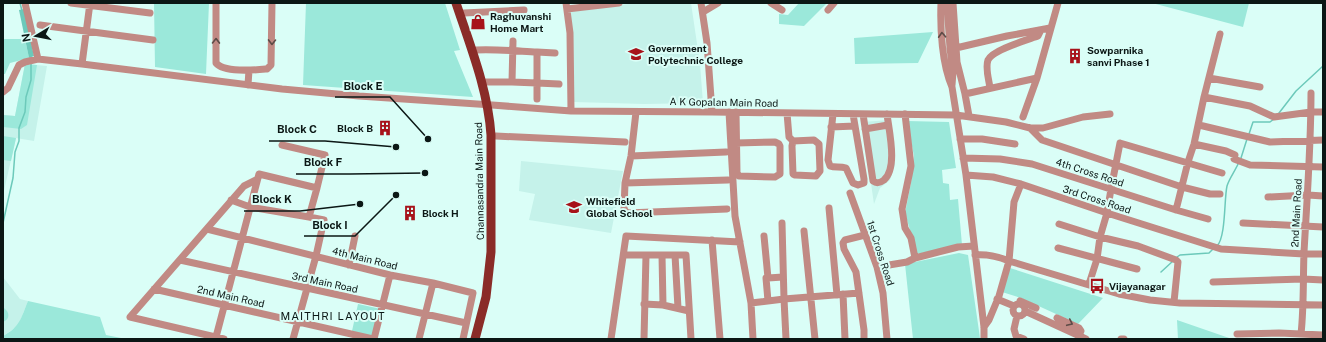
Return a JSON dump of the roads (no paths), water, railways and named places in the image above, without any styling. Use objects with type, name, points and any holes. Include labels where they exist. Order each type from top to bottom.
[{"type":"main road","name":"Channasandra Main Road","points":[[456,3],[490,105],[491,252],[486,307],[475,339]]},
{"type":"main road","name":"Channasandra Main Road","points":[[461,3],[486,82],[496,136],[496,252],[493,280],[480,339]]},
{"type":"street","points":[[3,92],[8,88],[19,65],[34,60],[25,3]]},
{"type":"street","points":[[71,3],[90,4],[150,13]]},
{"type":"street","points":[[216,3],[216,60],[219,66],[230,69],[249,70],[267,69],[271,65],[272,3]]},
{"type":"street","points":[[571,111],[570,33],[567,6],[619,3]]},
{"type":"street","points":[[701,3],[707,42],[712,112]]},
{"type":"street","points":[[702,12],[718,3]]},
{"type":"street","points":[[771,3],[782,10]]},
{"type":"street","points":[[828,10],[834,3]]},
{"type":"street","points":[[941,3],[943,49],[946,74],[952,87]]},
{"type":"street","points":[[947,3],[953,72],[952,87],[966,175],[984,327],[984,339]]},
{"type":"street","points":[[953,3],[957,62],[969,116]]},
{"type":"street","points":[[1023,118],[1037,78],[1058,3]]},
{"type":"street","points":[[82,64],[90,4]]},
{"type":"street","points":[[464,13],[524,10]]},
{"type":"street","points":[[40,25],[153,40]]},
{"type":"street","points":[[956,48],[1050,28]]},
{"type":"street","points":[[990,88],[987,62],[990,56],[1038,36],[1041,30]]},
{"type":"street","points":[[1176,210],[1199,125],[1204,97],[1220,34]]},
{"type":"street","points":[[512,82],[513,41]]},
{"type":"street","points":[[476,50],[554,53]]},
{"type":"street","points":[[537,99],[538,52]]},
{"type":"street","name":"A K Gopalan Main Road","points":[[34,60],[82,64],[229,83],[359,96],[571,111],[956,115],[1006,122],[1030,128]]},
{"type":"street","points":[[229,83],[230,69]]},
{"type":"street","points":[[248,85],[249,70]]},
{"type":"street","points":[[965,94],[1037,78]]},
{"type":"street","points":[[1209,78],[1260,87]]},
{"type":"street","points":[[486,82],[559,84]]},
{"type":"street","name":"2nd Main Road","points":[[1301,334],[1304,305],[1303,279],[1308,195],[1308,166],[1311,140],[1311,93]]},
{"type":"street","points":[[1204,97],[1250,106],[1274,117],[1311,112],[1323,112]]},
{"type":"street","points":[[636,112],[631,156],[625,183],[624,209],[627,213],[727,209]]},
{"type":"street","points":[[732,112],[736,143],[737,173],[739,176],[775,177],[780,174],[779,144],[775,142],[736,143]]},
{"type":"street","points":[[732,112],[735,216],[751,303],[753,339]]},
{"type":"street","points":[[787,113],[789,137],[793,141],[814,140],[819,144],[820,171],[816,176],[792,174],[793,141]]},
{"type":"street","points":[[833,114],[828,160],[830,166],[840,166],[846,168],[853,183],[858,185],[864,183],[864,179],[853,114]]},
{"type":"street","points":[[863,114],[873,181],[875,183],[880,183],[887,177],[891,168],[892,160],[887,114]]},
{"type":"street","points":[[905,114],[911,166],[902,209],[905,228],[911,238],[915,258]]},
{"type":"street","points":[[1030,128],[1083,117],[1110,114]]},
{"type":"street","points":[[865,129],[888,125]]},
{"type":"street","points":[[1199,125],[1270,142],[1323,140]]},
{"type":"street","points":[[832,127],[855,126]]},
{"type":"street","points":[[1030,128],[1042,140],[1182,186],[1210,194],[1220,194]]},
{"type":"street","points":[[496,136],[625,142]]},
{"type":"street","points":[[960,139],[982,139],[1014,144]]},
{"type":"street","points":[[1089,284],[1097,259],[1100,237],[1107,213],[1110,189],[1120,143],[1222,173]]},
{"type":"street","points":[[1194,144],[1226,151],[1235,155],[1234,159],[1250,165],[1323,167]]},
{"type":"street","points":[[282,145],[325,156],[309,217]]},
{"type":"street","points":[[631,156],[726,152]]},
{"type":"street","name":"4th Cross Road","points":[[963,158],[1000,159],[1032,164],[1208,219]]},
{"type":"street","points":[[216,337],[256,180],[259,174],[317,188]]},
{"type":"street","name":"3rd Cross Road","points":[[966,175],[993,177],[1021,184],[1221,249],[1304,254]]},
{"type":"street","points":[[224,339],[130,317],[231,200],[244,186],[256,180]]},
{"type":"street","points":[[625,183],[728,180]]},
{"type":"street","points":[[984,327],[989,320],[997,299],[1009,260],[1014,202],[1021,184]]},
{"type":"street","points":[[1268,197],[1308,195],[1323,196]]},
{"type":"street","name":"1st Cross Road","points":[[851,196],[877,268],[883,293],[887,339]]},
{"type":"street","points":[[231,200],[250,207],[324,220],[316,256],[293,339]]},
{"type":"street","points":[[829,208],[845,339]]},
{"type":"street","points":[[782,223],[786,339]]},
{"type":"street","points":[[1242,223],[1323,227]]},
{"type":"street","points":[[1059,224],[1100,237],[1138,246],[1176,260],[1178,262],[1174,302]]},
{"type":"street","name":"4th Main Road","points":[[207,229],[390,275],[433,282],[473,292],[462,339]]},
{"type":"street","points":[[804,231],[815,339]]},
{"type":"street","points":[[864,339],[856,272],[844,249],[843,243],[845,240],[865,235]]},
{"type":"street","points":[[349,265],[355,236]]},
{"type":"street","points":[[611,339],[626,236],[740,242]]},
{"type":"street","points":[[764,236],[768,278],[766,278],[768,301]]},
{"type":"street","points":[[712,240],[720,339]]},
{"type":"street","points":[[877,268],[907,262],[915,258],[958,247],[974,246]]},
{"type":"street","points":[[1058,248],[1137,269]]},
{"type":"street","points":[[1304,254],[1323,254]]},
{"type":"street","points":[[624,255],[686,255],[691,339]]},
{"type":"street","points":[[644,339],[646,255]]},
{"type":"street","points":[[662,255],[663,305]]},
{"type":"street","points":[[675,255],[678,308]]},
{"type":"street","points":[[975,255],[995,255],[1119,294],[1150,300],[1174,302],[1323,305]]},
{"type":"street","name":"3rd Main Road","points":[[180,260],[466,323]]},
{"type":"street","points":[[373,339],[390,275]]},
{"type":"street","points":[[768,278],[783,277]]},
{"type":"street","points":[[1212,282],[1303,279],[1323,280]]},
{"type":"street","points":[[419,339],[433,282]]},
{"type":"street","name":"2nd Main Road","points":[[154,289],[373,339]]},
{"type":"street","points":[[751,303],[859,293]]},
{"type":"street","points":[[997,299],[1013,306],[1021,304],[1024,307],[1024,311]]},
{"type":"street","points":[[1017,316],[1013,312],[1013,306],[1016,300],[1036,308]]},
{"type":"street","points":[[644,304],[663,305],[689,311]]},
{"type":"street","points":[[1017,316],[1021,315],[1024,311]]},
{"type":"street","points":[[1024,311],[1086,339]]},
{"type":"street","points":[[1017,316],[1014,329],[1016,336],[1024,339]]},
{"type":"street","points":[[1057,318],[1079,328],[1079,336]]},
{"type":"street","points":[[1237,334],[1323,335]]},
{"type":"waterway","points":[[20,3],[22,11]]},
{"type":"waterway","points":[[3,223],[13,178],[15,152],[19,141],[19,128],[25,112],[26,97],[31,80],[31,64]]},
{"type":"waterway","points":[[1279,113],[1296,91],[1323,66]]},
{"type":"waterway","points":[[1249,134],[1253,122],[1270,122],[1274,119]]},
{"type":"waterway","points":[[1241,158],[1247,139]]},
{"type":"waterway","points":[[1217,246],[1222,235],[1227,186],[1238,164]]},
{"type":"waterway","points":[[1177,257],[1180,255],[1209,253],[1213,249]]},
{"type":"waterway","points":[[1161,272],[1173,261]]},
{"type":"place","name":"Raghuvanshi Home Mart","points":[[478,22]]},
{"type":"place","name":"Government Polytechnic College","points":[[636,54]]},
{"type":"place","name":"Sowparnika sanvi Phase 1","points":[[1075,56]]},
{"type":"place","name":"Block B","points":[[385,128]]},
{"type":"place","name":"Block E","points":[[428,139]]},
{"type":"place","name":"Block C","points":[[396,147]]},
{"type":"place","name":"Block F","points":[[425,173]]},
{"type":"place","name":"Block I","points":[[396,195]]},
{"type":"place","name":"Block K","points":[[360,204]]},
{"type":"place","name":"Whitefield Global School","points":[[574,207]]},
{"type":"place","name":"Block H","points":[[410,213]]},
{"type":"place","name":"Vijayanagar","points":[[1097,286]]},
{"type":"district","name":"MAITHRI LAYOUT","points":[[333,316]]}]
